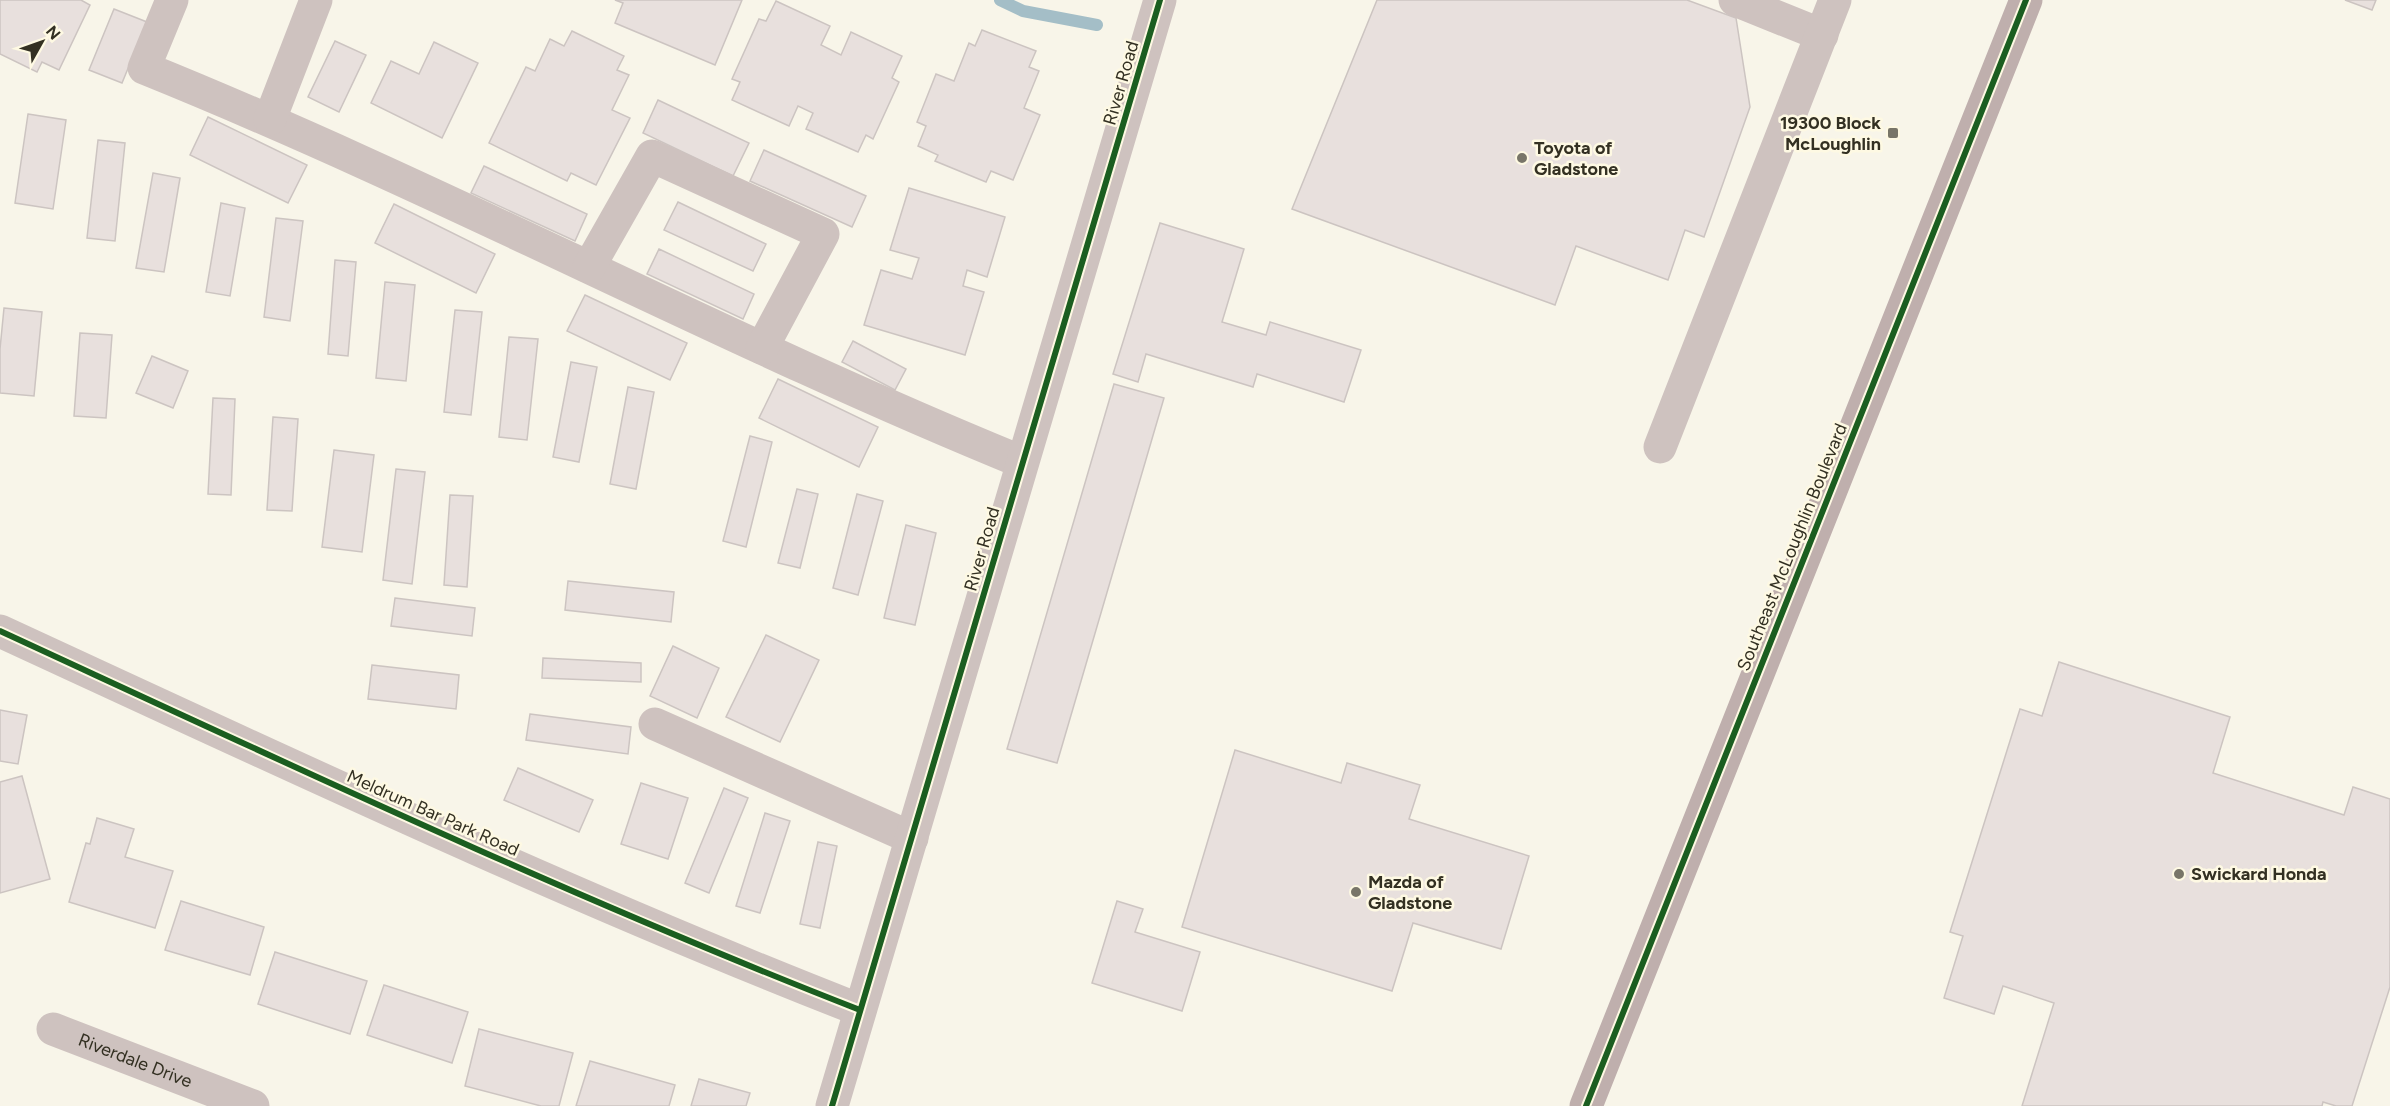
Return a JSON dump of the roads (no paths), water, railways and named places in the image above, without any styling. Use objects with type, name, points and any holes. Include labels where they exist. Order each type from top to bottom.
[{"type":"main road","name":"Southeast McLoughlin Boulevard","points":[[1586,1106],[2026,0]]},
{"type":"street","points":[[172,0],[144,68],[270,119],[762,348],[1022,462]]},
{"type":"street","points":[[270,119],[316,0]]},
{"type":"street","name":"River Road","points":[[832,1106],[1160,0]]},
{"type":"street","points":[[1736,0],[1821,35]]},
{"type":"street","points":[[1660,447],[1835,0]]},
{"type":"street","points":[[590,267],[652,156],[823,234],[762,348]]},
{"type":"street","name":"Meldrum Bar Park Road","points":[[0,631],[445,837],[735,961],[860,1010]]},
{"type":"street","points":[[655,724],[912,837]]},
{"type":"street","name":"Riverdale Drive","points":[[53,1029],[253,1106]]},
{"type":"waterway","points":[[1000,0],[1023,11],[1097,25]]},
{"type":"place","name":"19300 Block McLoughlin","points":[[1893,133]]},
{"type":"place","name":"Toyota of Gladstone","points":[[1522,158]]},
{"type":"place","name":"Swickard Honda","points":[[2179,874]]},
{"type":"place","name":"Mazda of Gladstone","points":[[1356,892]]}]
